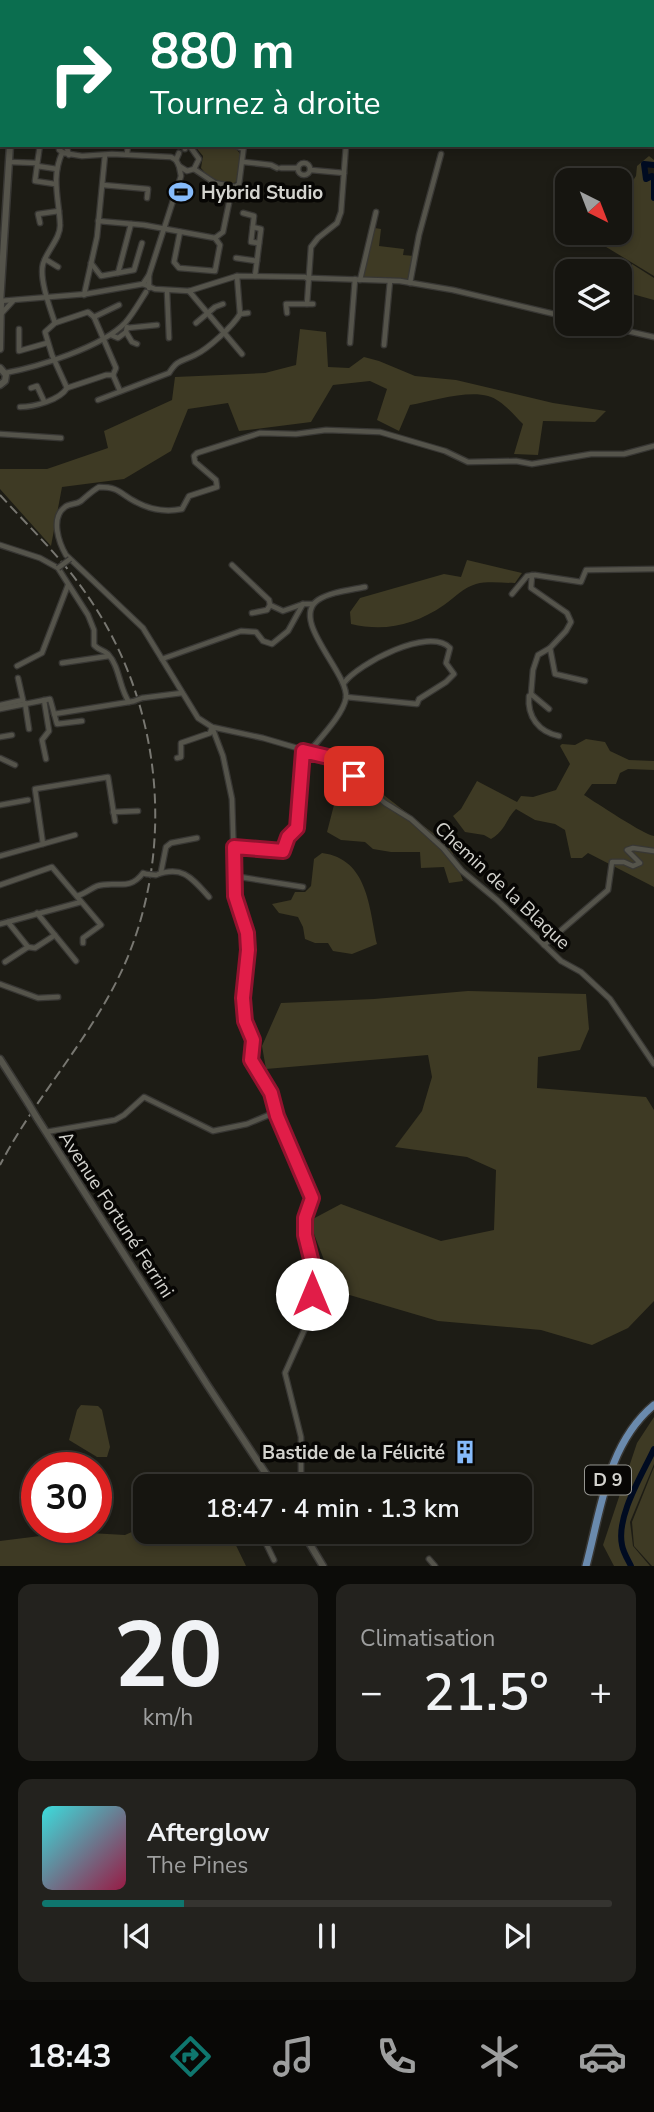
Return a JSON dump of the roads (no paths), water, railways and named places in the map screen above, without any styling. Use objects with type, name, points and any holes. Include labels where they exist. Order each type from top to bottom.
[{"type":"main road","points":[[0,349],[3,204],[10,162],[9,147]]},
{"type":"main road","points":[[0,361],[3,370],[2,384]]},
{"type":"main road","name":"Avenue Fortuné Ferrini","points":[[0,1059],[208,1386],[226,1420],[264,1474]]},
{"type":"main road","name":"D 9","points":[[586,1566],[613,1461],[635,1424],[654,1405]]},
{"type":"main road","points":[[312,1544],[323,1566]]},
{"type":"street","points":[[40,147],[35,181],[55,184]]},
{"type":"street","points":[[127,154],[128,147]]},
{"type":"street","points":[[55,323],[42,272],[45,259],[60,231],[55,184],[63,149],[105,155],[174,158],[188,147],[198,155],[196,167],[201,173],[215,183],[235,187],[239,184],[244,162],[243,147]]},
{"type":"street","points":[[286,313],[286,304],[310,304],[308,277],[311,247],[337,223],[341,212],[346,147]]},
{"type":"street","points":[[410,283],[419,235],[441,154]]},
{"type":"street","points":[[84,295],[98,221],[105,155]]},
{"type":"street","points":[[137,344],[132,342],[126,328],[140,300],[181,176],[174,158]]},
{"type":"street","points":[[10,162],[57,169]]},
{"type":"street","points":[[244,162],[298,168]]},
{"type":"street","points":[[298,168],[305,162],[311,170]]},
{"type":"street","points":[[179,166],[187,171]]},
{"type":"street","points":[[181,176],[196,167]]},
{"type":"street","points":[[298,168],[303,176],[311,170]]},
{"type":"street","points":[[311,170],[344,173]]},
{"type":"street","points":[[103,186],[148,189],[147,198]]},
{"type":"street","points":[[215,238],[223,232],[229,203]]},
{"type":"street","points":[[40,223],[38,214],[59,211]]},
{"type":"street","points":[[350,343],[357,280],[376,212]]},
{"type":"street","points":[[243,213],[254,216],[251,242],[259,243],[255,276]]},
{"type":"street","points":[[98,221],[131,224],[165,229],[215,238],[220,245],[215,271],[178,268],[174,262],[180,232]]},
{"type":"street","points":[[118,273],[131,224]]},
{"type":"street","points":[[91,263],[101,276],[134,270],[142,243]]},
{"type":"street","points":[[236,258],[257,261]]},
{"type":"street","points":[[45,259],[58,267]]},
{"type":"street","points":[[0,303],[84,295],[130,287],[189,291],[237,276],[308,277],[410,283],[453,290],[555,314]]},
{"type":"street","points":[[237,276],[240,314]]},
{"type":"street","points":[[384,345],[390,281]]},
{"type":"street","points":[[167,290],[169,338]]},
{"type":"street","points":[[189,291],[242,354]]},
{"type":"street","points":[[2,313],[14,301]]},
{"type":"street","points":[[196,323],[215,307],[223,304]]},
{"type":"street","points":[[94,317],[119,305]]},
{"type":"street","points":[[68,388],[47,343],[45,332],[55,323],[88,312],[94,317],[117,368],[113,375]]},
{"type":"street","points":[[98,400],[169,373],[175,362],[197,355],[240,314],[248,313]]},
{"type":"street","points":[[2,384],[20,371],[126,328],[157,326]]},
{"type":"street","points":[[19,329],[19,351],[47,343]]},
{"type":"street","points":[[632,332],[654,337]]},
{"type":"street","points":[[3,370],[20,371]]},
{"type":"street","points":[[113,375],[120,391]]},
{"type":"street","points":[[20,407],[62,396],[68,388],[113,375]]},
{"type":"street","points":[[31,388],[37,386],[44,401]]},
{"type":"street","points":[[301,1474],[301,1437],[285,1373],[304,1333],[315,1275],[305,1235],[305,1218],[312,1198],[276,1112],[271,1093],[251,1060],[253,1040],[245,1021],[243,998],[247,933],[235,896],[232,799],[223,756],[212,727],[198,718],[143,628],[70,559],[58,541],[59,519],[67,505],[78,504],[99,487],[112,487],[148,507],[161,510],[182,509],[189,496],[217,487],[216,480],[195,462],[194,456],[197,453],[260,433],[296,434],[326,429],[380,432],[445,451],[462,460],[532,464],[591,454],[624,454],[654,446]]},
{"type":"street","points":[[0,434],[61,438]]},
{"type":"street","points":[[0,545],[40,558],[58,568],[88,615],[94,630],[94,645],[109,656],[132,701]]},
{"type":"street","points":[[58,568],[70,559]]},
{"type":"street","points":[[232,565],[264,595],[270,605],[283,611],[365,587]]},
{"type":"street","points":[[512,594],[527,576],[532,575],[581,582],[586,570],[654,569]]},
{"type":"street","points":[[532,575],[531,588],[567,613],[571,622],[550,648],[538,655],[533,670],[532,695],[529,696],[528,707],[532,718],[541,729],[559,736]]},
{"type":"street","points":[[17,666],[42,653],[68,584]]},
{"type":"street","points":[[162,659],[241,631],[251,630],[263,641],[272,643],[288,631],[303,604]]},
{"type":"street","points":[[234,847],[283,851],[288,837],[297,828],[306,752],[342,711],[346,697],[344,683],[313,629],[310,617],[313,604]]},
{"type":"street","points":[[253,613],[267,610],[270,605]]},
{"type":"street","points":[[344,683],[361,667],[410,643],[446,643],[450,648],[446,663],[454,674],[419,699],[417,704],[346,697]]},
{"type":"street","points":[[550,648],[555,674],[585,681]]},
{"type":"street","points":[[62,663],[109,656]]},
{"type":"street","points":[[0,707],[23,700],[18,678]]},
{"type":"street","points":[[54,714],[182,693]]},
{"type":"street","points":[[532,695],[549,709]]},
{"type":"street","points":[[0,707],[50,699],[57,724],[82,721]]},
{"type":"street","points":[[44,700],[49,731],[43,740],[46,759]]},
{"type":"street","points":[[25,703],[29,729]]},
{"type":"street","points":[[177,758],[181,757],[181,743],[210,733],[212,727]]},
{"type":"street","name":"Chemin de la Blaque","points":[[212,727],[262,738],[328,757],[338,763],[385,803],[411,819],[443,848],[461,871],[497,900],[561,961],[581,972],[610,999],[654,1064]]},
{"type":"street","points":[[0,737],[12,735]]},
{"type":"street","points":[[0,758],[15,765]]},
{"type":"street","points":[[43,844],[35,789],[108,777],[115,821]]},
{"type":"street","points":[[0,805],[28,800]]},
{"type":"street","points":[[113,812],[138,811]]},
{"type":"street","points":[[0,856],[75,835]]},
{"type":"street","points":[[159,874],[166,847],[172,843],[197,838]]},
{"type":"street","points":[[544,945],[608,890],[612,862],[624,862],[633,866],[639,863],[627,850],[633,848],[654,851]]},
{"type":"street","points":[[0,885],[52,867],[101,925],[82,938],[83,943]]},
{"type":"street","points":[[77,896],[98,886],[137,882],[143,873],[159,874],[172,870],[189,876],[209,897]]},
{"type":"street","points":[[234,876],[303,887]]},
{"type":"street","points":[[0,924],[81,902]]},
{"type":"street","points":[[37,913],[76,961]]},
{"type":"street","points":[[8,922],[27,947]]},
{"type":"street","points":[[5,962],[27,947],[35,948],[55,935]]},
{"type":"street","points":[[0,984],[38,998],[58,997]]},
{"type":"street","points":[[46,1132],[115,1120],[144,1097],[213,1131],[247,1124],[276,1112]]},
{"type":"street","points":[[266,1544],[274,1560]]},
{"type":"street","points":[[429,1559],[435,1566]]},
{"type":"waterway","points":[[654,165],[644,164],[646,179],[652,176],[654,178],[654,198]]},
{"type":"waterway","points":[[631,1566],[622,1545],[623,1521],[631,1496],[654,1449]]},
{"type":"railway","points":[[0,495],[67,568],[112,637],[132,682],[146,728],[153,777],[155,825],[151,874],[140,922],[123,968],[95,1019],[30,1115],[0,1165]]},
{"type":"place","name":"Hybrid Studio","points":[[181,192]]},
{"type":"place","name":"Bastide de la Félicité","points":[[465,1452]]}]
